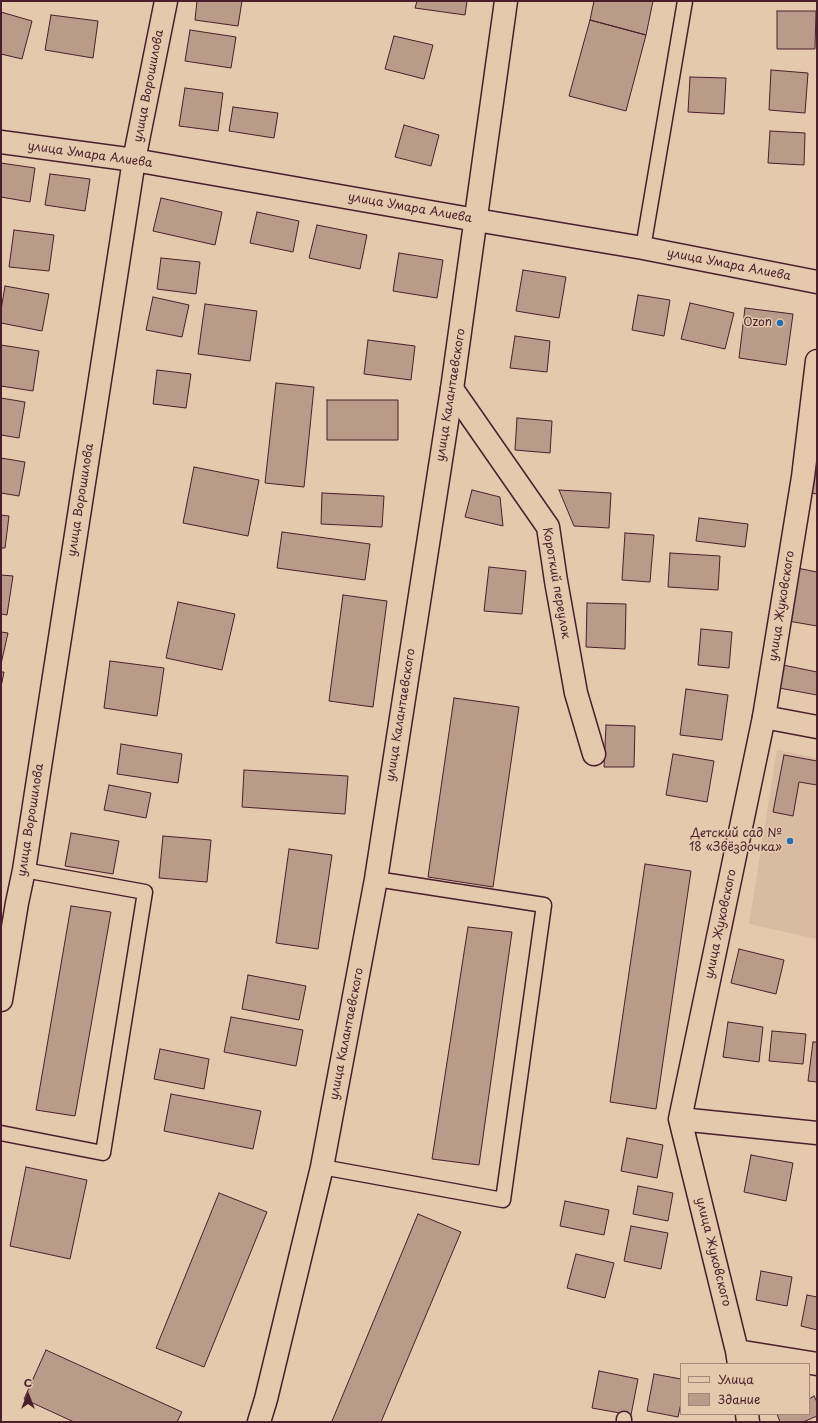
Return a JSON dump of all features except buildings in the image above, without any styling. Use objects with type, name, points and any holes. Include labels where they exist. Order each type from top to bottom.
[{"type":"street","name":"улица Ворошилова","points":[[1,1000],[9,902],[24,870],[134,160],[166,1]]},
{"type":"street","name":"улица Калантаевского","points":[[259,1422],[266,1399],[322,1167],[376,879],[452,389],[506,1]]},
{"type":"street","name":"улица Умара Алиева","points":[[1,142],[134,160],[642,248],[817,282]]},
{"type":"street","name":"улица Жуковского","points":[[738,1357],[680,1119],[764,717],[803,477],[817,361]]},
{"type":"street","name":"Короткий переулок","points":[[452,389],[548,527],[576,693],[594,754]]},
{"type":"street","points":[[764,717],[817,727]]},
{"type":"street","points":[[680,1119],[817,1133]]},
{"type":"street","points":[[738,1357],[806,1363]]},
{"type":"lane","points":[[642,248],[685,1]]},
{"type":"lane","points":[[1,1133],[103,1153],[145,892],[24,870]]},
{"type":"lane","points":[[322,1167],[503,1200],[544,905],[376,879]]},
{"type":"shaded area","name":"Детский сад № 18 «Звёздочка»","points":[[777,750],[817,758],[817,939],[749,924]]},
{"type":"place","name":"Ozon","points":[[780,323]]},
{"type":"place","name":"Детский сад № 18 «Звёздочка»","points":[[790,841]]}]
